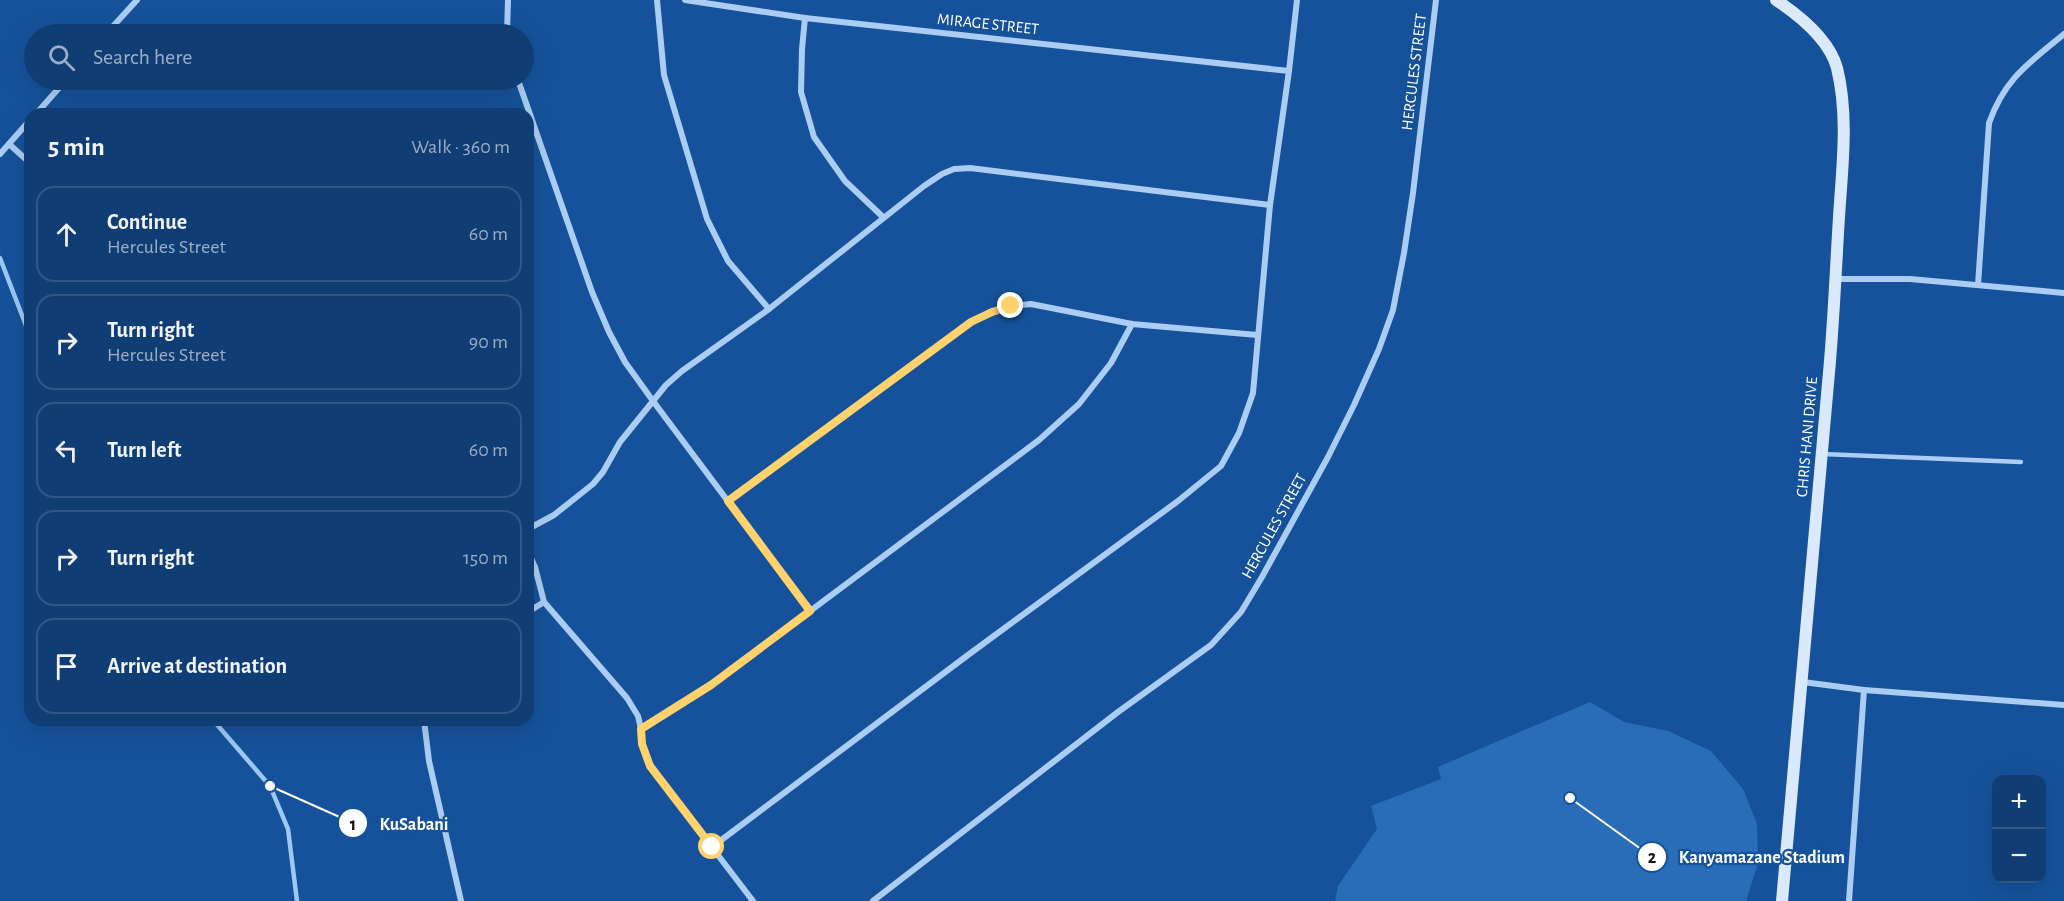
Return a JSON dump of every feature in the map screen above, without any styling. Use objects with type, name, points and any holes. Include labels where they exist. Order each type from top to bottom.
[{"type":"street","points":[[115,24],[137,0]]},
{"type":"street","points":[[507,24],[508,0]]},
{"type":"street","points":[[657,0],[664,75],[707,219],[728,261],[769,309]]},
{"type":"street","name":"MIRAGE STREET","points":[[685,0],[805,18],[1289,71]]},
{"type":"street","points":[[712,847],[1178,501],[1221,466],[1239,433],[1253,393],[1270,205],[1297,0]]},
{"type":"street","name":"HERCULES STREET","points":[[873,901],[1118,712],[1211,645],[1241,612],[1338,437],[1379,348],[1393,310],[1413,193],[1436,0]]},
{"type":"street","name":"CHRIS HANI DRIVE","points":[[1776,0],[1795,13],[1829,50],[1836,66],[1842,93],[1844,139],[1837,279],[1782,901]]},
{"type":"street","points":[[805,18],[801,92],[814,137],[844,181],[883,217]]},
{"type":"street","points":[[1978,285],[1989,123],[1996,102],[2015,76],[2064,34]]},
{"type":"street","points":[[41,108],[57,90]]},
{"type":"street","points":[[521,90],[528,108]]},
{"type":"street","points":[[534,126],[592,292],[625,362],[810,611]]},
{"type":"street","points":[[0,154],[24,127]]},
{"type":"street","points":[[9,144],[24,158]]},
{"type":"street","points":[[534,526],[554,515],[592,484],[603,472],[620,442],[666,385],[682,371],[769,309],[883,217],[942,174],[954,169],[970,168],[1270,205]]},
{"type":"street","points":[[1837,279],[1910,279],[2064,293]]},
{"type":"street","points":[[728,501],[971,322],[1011,306],[1031,304],[1132,324],[1257,335]]},
{"type":"street","points":[[641,729],[711,685],[1039,440],[1079,404],[1111,363],[1132,324]]},
{"type":"street","points":[[534,565],[544,602],[627,698],[638,716],[642,744],[650,766],[753,901]]},
{"type":"street","points":[[534,608],[544,602]]},
{"type":"street","points":[[1803,682],[1864,690],[2064,705]]},
{"type":"street","points":[[1850,901],[1864,690]]},
{"type":"street","points":[[425,726],[429,761],[460,901]]},
{"type":"lane","points":[[1822,454],[2021,462]]},
{"type":"shaded area","points":[[1590,702],[1624,722],[1668,731],[1711,751],[1743,789],[1757,824],[1758,863],[1746,901],[1335,901],[1338,886],[1377,829],[1371,806],[1441,779],[1438,767]]},
{"type":"waterway","points":[[0,258],[24,320]]},
{"type":"waterway","points":[[218,726],[270,786],[288,829],[297,901]]},
{"type":"place","name":"KuSabani","points":[[270,786]]},
{"type":"place","name":"Kanyamazane Stadium","points":[[1570,798]]},
{"type":"route","points":[[712,847],[650,766],[642,744],[641,729],[711,685],[810,611],[728,501],[971,322],[1011,306]]}]
